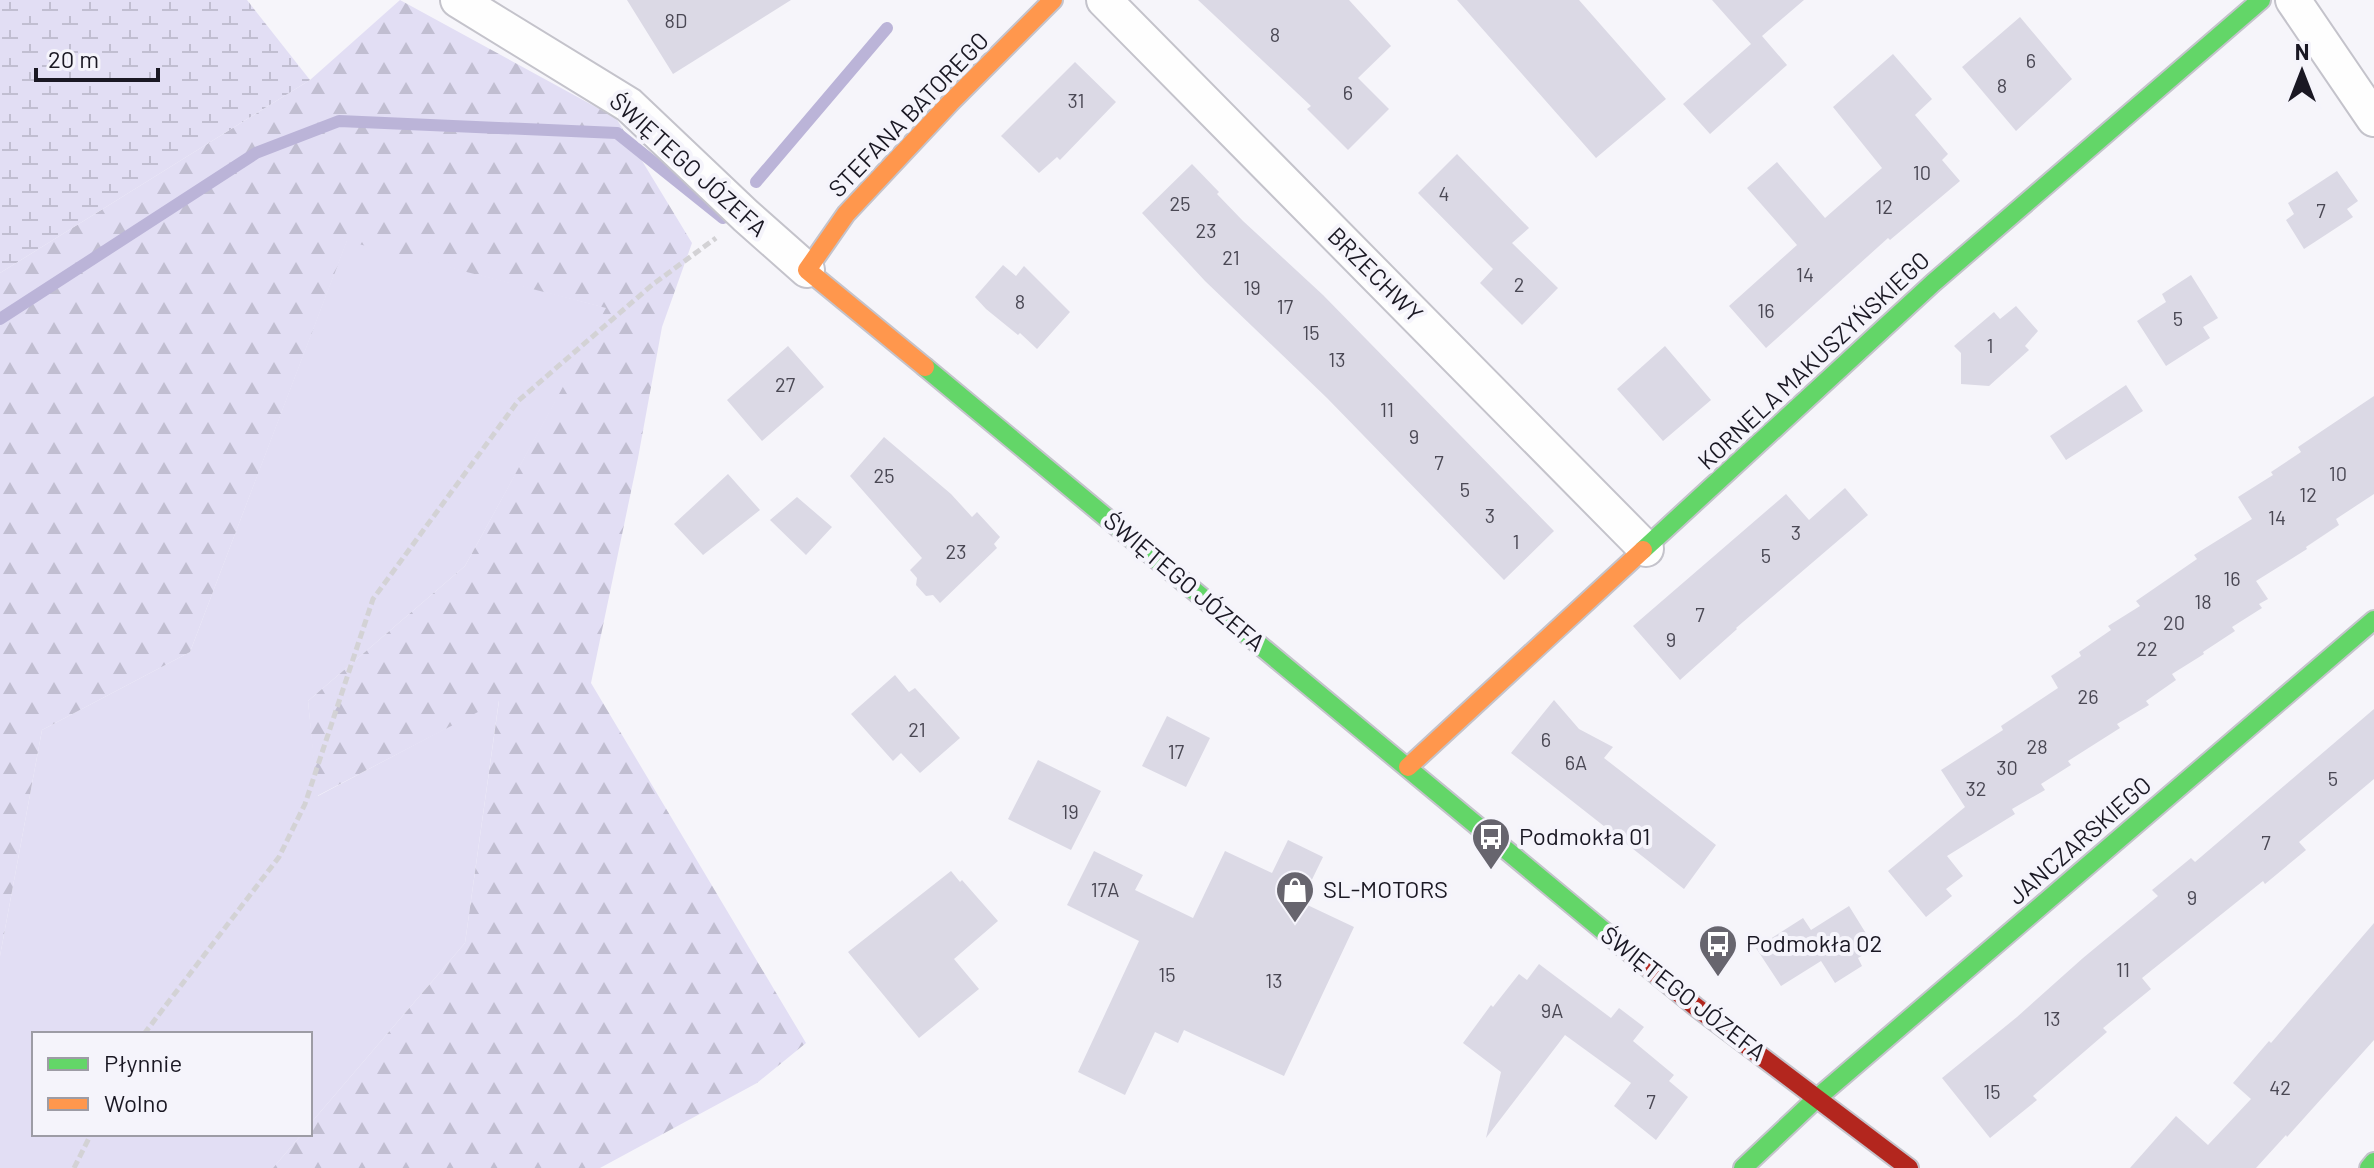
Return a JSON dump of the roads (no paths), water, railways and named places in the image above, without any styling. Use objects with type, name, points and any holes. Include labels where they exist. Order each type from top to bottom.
[{"type":"street","name":"ŚWIĘTEGO JÓZEFA","points":[[458,0],[629,105],[807,270],[1507,852],[1696,1007],[1909,1168]]},
{"type":"street","name":"STEFANA BATOREGO","points":[[807,270],[846,214],[950,103],[1053,0]]},
{"type":"street","name":"BRZECHWY","points":[[1104,0],[1646,549]]},
{"type":"street","name":"KORNELA MAKUSZYŃSKIEGO","points":[[1408,767],[1933,283],[2261,0]]},
{"type":"street","points":[[2293,0],[2374,119]]},
{"type":"street","name":"JANCZARSKIEGO","points":[[1743,1168],[1816,1099],[2374,620]]},
{"type":"street","points":[[2369,1168],[2374,1162]]},
{"type":"waterway","points":[[756,182],[887,28]]},
{"type":"waterway","points":[[0,319],[256,153],[339,121],[617,133],[723,218]]},
{"type":"place","name":"Podmokła 01","points":[[1491,871]]},
{"type":"place","name":"SL-MOTORS","points":[[1295,924]]},
{"type":"place","name":"Podmokła 02","points":[[1718,978]]}]
